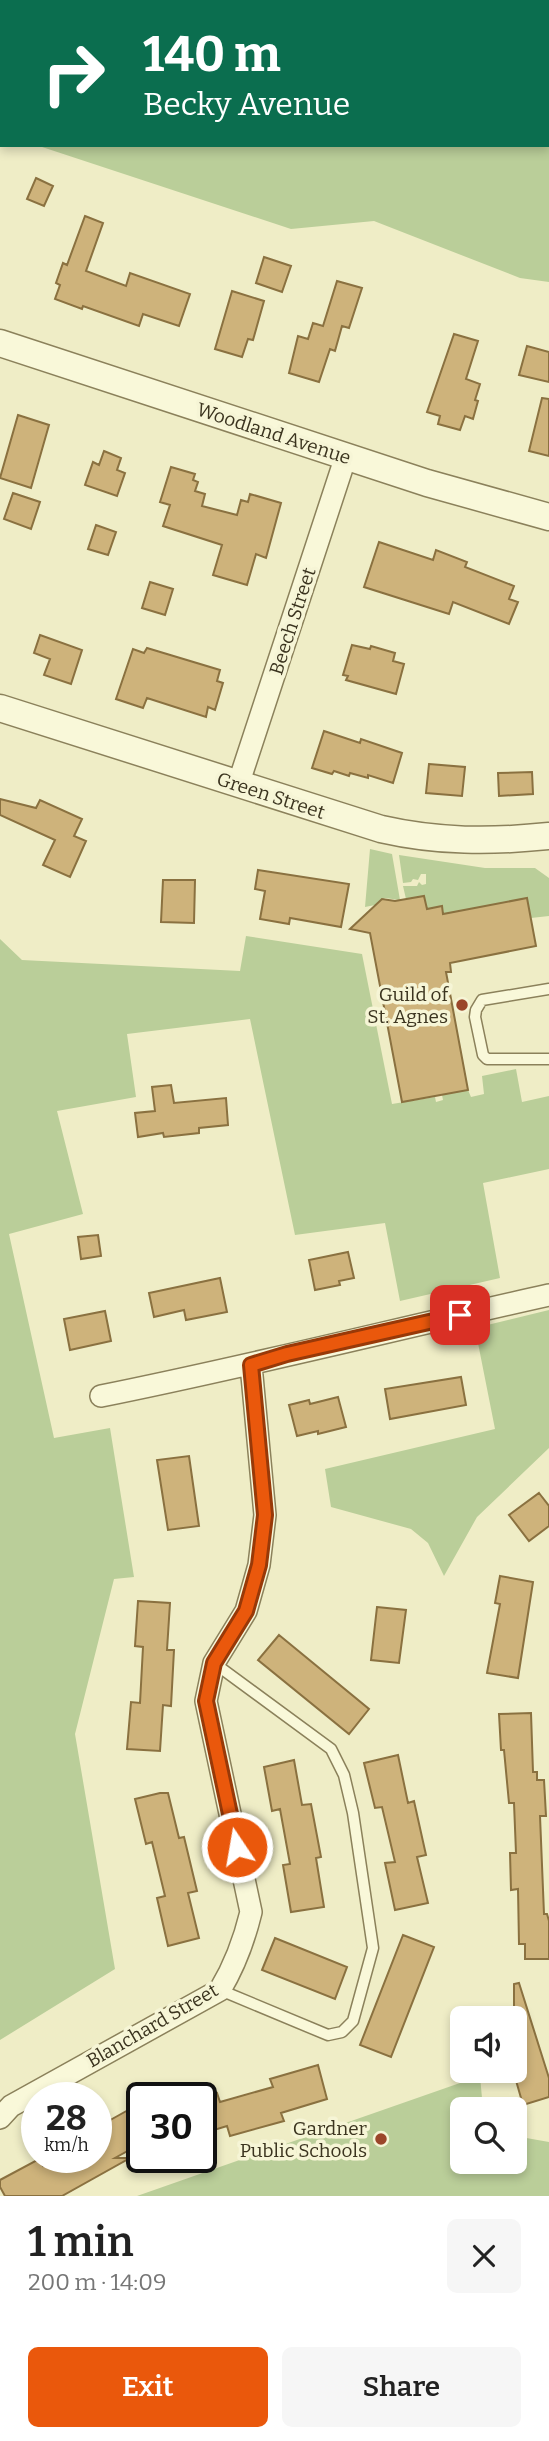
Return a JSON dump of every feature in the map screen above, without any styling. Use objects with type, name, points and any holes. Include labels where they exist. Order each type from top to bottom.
[{"type":"street","name":"Woodland Avenue","points":[[0,343],[433,485],[549,517]]},
{"type":"street","name":"Beech Street","points":[[238,785],[346,456]]},
{"type":"street","name":"Green Street","points":[[0,708],[340,817],[408,835],[490,841],[549,835]]},
{"type":"street","points":[[102,1396],[251,1365],[376,1333],[549,1295]]},
{"type":"street","name":"Blanchard Street","points":[[0,2118],[10,2106],[220,1990],[235,1965],[251,1912],[206,1701],[214,1663],[246,1611],[259,1565],[265,1515],[251,1365]]},
{"type":"lane","points":[[549,989],[488,998],[479,1005],[475,1017],[487,1059],[549,1059]]},
{"type":"lane","points":[[214,1663],[331,1749],[344,1775],[353,1813],[373,1948],[353,2021],[342,2032],[328,2035],[220,1990]]},
{"type":"green space","points":[[42,147],[549,147],[549,282],[520,278],[374,221],[291,229]]},
{"type":"green space","points":[[370,849],[392,854],[400,900],[385,898],[375,905],[365,907]]},
{"type":"green space","points":[[399,855],[485,868],[535,868],[549,878],[549,916],[531,918],[527,898],[443,914],[442,906],[427,909],[424,896],[406,899],[403,886],[417,886],[419,882],[426,884],[426,874],[421,874],[418,880],[403,883]]},
{"type":"green space","points":[[246,936],[362,954],[392,1104],[435,1097],[436,1102],[443,1100],[442,1095],[468,1090],[471,1097],[484,1094],[482,1076],[516,1069],[522,1102],[549,1096],[549,1169],[483,1183],[500,1278],[400,1301],[385,1223],[295,1235],[250,1019],[127,1034],[136,1097],[57,1111],[83,1214],[9,1234],[54,1438],[110,1428],[134,1577],[114,1579],[75,1734],[115,1969],[0,2040],[0,939],[22,960],[240,971]]},
{"type":"green space","points":[[549,1310],[549,1448],[477,1517],[444,1576],[428,1543],[411,1529],[331,1507],[325,1469],[495,1429],[475,1328]]},
{"type":"green space","name":"Gardner Public Schools","points":[[460,2083],[481,2083],[482,2097],[450,2097],[450,2174],[527,2174],[527,2138],[549,2142],[549,2196],[137,2196],[203,2173],[217,2173],[217,2168]]},
{"type":"building","points":[[36,178],[53,186],[44,206],[27,199]]},
{"type":"building","points":[[85,216],[103,223],[86,271],[126,286],[130,273],[190,294],[179,326],[143,314],[139,326],[55,299],[60,285],[56,283],[63,263],[67,265]]},
{"type":"building","points":[[264,257],[291,266],[282,292],[256,283]]},
{"type":"building","points":[[337,281],[362,288],[349,328],[342,326],[335,351],[330,349],[319,382],[289,373],[298,336],[308,339],[313,323],[323,326]]},
{"type":"building","points":[[232,291],[264,301],[253,340],[248,339],[242,357],[215,349]]},
{"type":"building","points":[[454,334],[478,341],[466,379],[480,384],[475,400],[478,401],[473,419],[465,416],[460,430],[438,424],[440,416],[427,412]]},
{"type":"building","points":[[527,346],[549,352],[549,382],[519,375]]},
{"type":"building","points":[[542,398],[549,399],[549,456],[529,451]]},
{"type":"building","points":[[18,415],[49,425],[31,488],[0,478]]},
{"type":"building","points":[[104,451],[121,458],[117,470],[125,473],[117,496],[85,485],[93,462],[99,465]]},
{"type":"building","points":[[171,467],[195,474],[193,480],[198,482],[195,491],[205,494],[202,506],[237,515],[241,500],[248,502],[250,494],[281,503],[266,558],[256,554],[247,585],[213,575],[222,545],[163,526],[170,505],[160,502]]},
{"type":"building","points":[[13,493],[40,502],[31,529],[4,519]]},
{"type":"building","points":[[96,525],[116,532],[108,555],[88,549]]},
{"type":"building","points":[[379,542],[433,560],[436,550],[467,562],[465,567],[514,586],[509,599],[518,602],[509,624],[453,602],[449,614],[364,587]]},
{"type":"building","points":[[150,582],[173,589],[165,615],[142,608]]},
{"type":"building","points":[[40,635],[82,650],[71,684],[44,675],[50,659],[34,653]]},
{"type":"building","points":[[352,645],[370,649],[371,646],[395,653],[393,661],[404,664],[396,694],[346,680],[348,676],[343,675]]},
{"type":"building","points":[[147,648],[220,670],[217,681],[223,683],[215,710],[208,707],[206,717],[147,698],[143,708],[116,699],[133,649],[144,653]]},
{"type":"building","points":[[324,731],[360,743],[361,739],[402,753],[393,783],[368,775],[368,778],[350,773],[349,776],[334,771],[332,774],[312,768]]},
{"type":"building","points":[[429,764],[465,767],[462,796],[426,793]]},
{"type":"building","points":[[532,772],[533,794],[499,796],[498,773]]},
{"type":"building","points":[[0,799],[36,808],[40,800],[82,819],[74,836],[86,841],[70,877],[43,865],[55,840],[0,815]]},
{"type":"building","points":[[258,870],[349,884],[341,927],[290,918],[289,924],[260,919],[265,891],[255,889]]},
{"type":"building","points":[[163,880],[195,880],[194,923],[161,922]]},
{"type":"building","points":[[424,896],[427,909],[442,906],[443,914],[527,898],[536,946],[450,963],[451,972],[446,972],[468,1090],[402,1102],[370,933],[350,929],[382,899],[395,901]]},
{"type":"building","points":[[171,1085],[174,1103],[226,1098],[228,1125],[199,1128],[199,1133],[164,1137],[163,1133],[138,1137],[135,1113],[155,1111],[152,1087]]},
{"type":"building","points":[[98,1235],[101,1256],[81,1259],[78,1237]]},
{"type":"building","points":[[348,1252],[354,1278],[339,1281],[340,1285],[315,1290],[309,1260]]},
{"type":"building","points":[[220,1278],[227,1312],[186,1320],[184,1310],[154,1317],[149,1293]]},
{"type":"building","points":[[105,1311],[111,1341],[70,1350],[64,1319]]},
{"type":"building","points":[[461,1377],[466,1405],[390,1419],[385,1389]]},
{"type":"building","points":[[338,1397],[346,1427],[297,1436],[289,1405],[309,1400],[310,1404]]},
{"type":"building","points":[[189,1456],[199,1526],[168,1530],[157,1460]]},
{"type":"building","points":[[539,1493],[549,1506],[549,1526],[529,1541],[509,1515]]},
{"type":"building","points":[[500,1576],[533,1582],[518,1678],[487,1673],[500,1604],[495,1603]]},
{"type":"building","points":[[138,1601],[170,1603],[167,1650],[174,1650],[171,1706],[163,1705],[160,1751],[127,1749],[131,1702],[140,1703],[143,1647],[135,1646]]},
{"type":"building","points":[[377,1607],[406,1610],[399,1663],[371,1660]]},
{"type":"building","points":[[279,1635],[369,1709],[349,1734],[258,1660]]},
{"type":"building","points":[[531,1713],[533,1772],[537,1772],[537,1780],[544,1780],[546,1816],[540,1816],[544,1914],[547,1914],[549,1921],[549,1959],[525,1959],[525,1944],[519,1944],[518,1889],[511,1890],[510,1853],[516,1853],[514,1803],[509,1803],[499,1714]]},
{"type":"building","points":[[398,1755],[408,1803],[414,1801],[426,1855],[417,1857],[428,1903],[395,1910],[385,1863],[395,1862],[382,1807],[375,1808],[364,1763]]},
{"type":"building","points":[[294,1760],[302,1805],[311,1804],[321,1857],[316,1858],[324,1907],[291,1912],[283,1865],[290,1864],[280,1809],[272,1811],[264,1767]]},
{"type":"building","points":[[168,1793],[179,1838],[184,1837],[197,1891],[188,1893],[199,1938],[168,1946],[157,1898],[165,1896],[152,1842],[146,1844],[135,1799]]},
{"type":"building","points":[[403,1935],[434,1947],[391,2057],[360,2045]]},
{"type":"building","points":[[275,1938],[347,1967],[335,1999],[262,1970]]},
{"type":"building","points":[[519,1983],[526,2006],[514,2006],[514,1984]]},
{"type":"building","points":[[527,2008],[549,2078],[549,2097],[527,2104],[527,2097],[521,2097],[517,2083],[527,2083]]},
{"type":"building","points":[[318,2065],[327,2099],[281,2113],[284,2121],[230,2136],[227,2126],[217,2129],[217,2093],[220,2102],[273,2087],[270,2079]]},
{"type":"building","points":[[126,2111],[126,2152],[115,2158],[126,2158],[126,2160],[112,2168],[112,2119]]},
{"type":"building","points":[[21,2169],[21,2173],[103,2173],[62,2196],[5,2196],[0,2180]]},
{"type":"place","name":"Guild of St. Agnes","points":[[462,1005]]},
{"type":"place","name":"Gardner Public Schools","points":[[381,2139]]},
{"type":"route","points":[[237,1847],[206,1701],[214,1663],[246,1611],[259,1565],[265,1515],[251,1365],[287,1354],[460,1315]]}]
